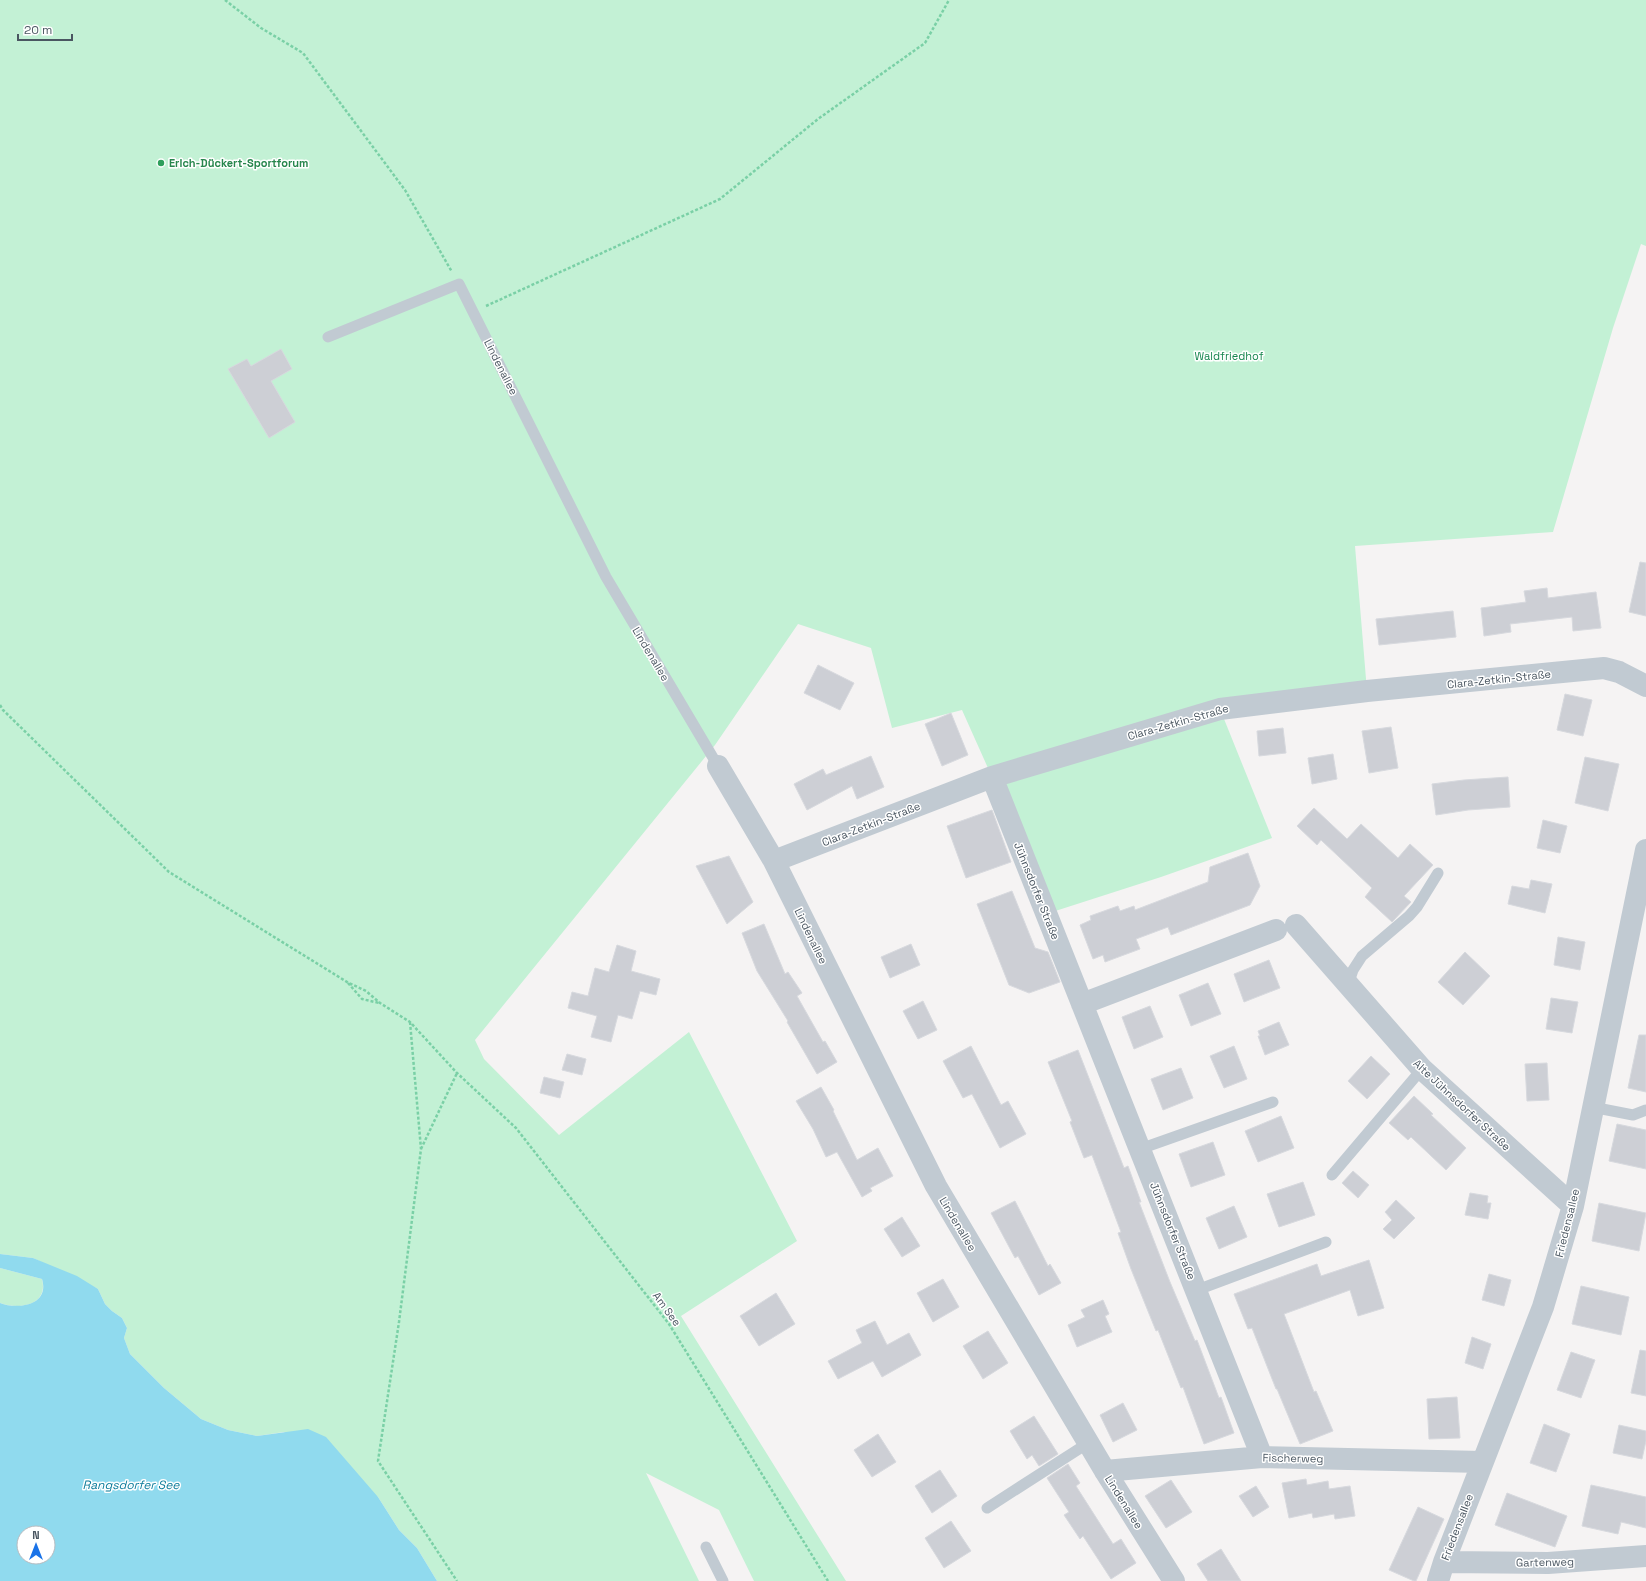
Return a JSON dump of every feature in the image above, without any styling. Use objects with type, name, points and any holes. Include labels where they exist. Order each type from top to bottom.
[{"type":"street","name":"Clara-Zetkin-Straße","points":[[774,861],[992,777],[1220,709],[1367,691],[1604,668],[1619,672],[1646,686]]},
{"type":"street","name":"Lindenallee","points":[[718,766],[774,861],[936,1186],[1088,1443],[1174,1581]]},
{"type":"street","name":"Jühnsdorfer Straße","points":[[992,777],[1197,1290],[1262,1457]]},
{"type":"street","name":"Friedensallee","points":[[1441,1571],[1543,1308],[1559,1257],[1573,1206],[1592,1107],[1646,850]]},
{"type":"street","name":"Alte Jühnsdorfer Straße","points":[[1082,1004],[1286,927],[1348,985],[1422,1069],[1573,1206]]},
{"type":"street","name":"Fischerweg","points":[[1105,1471],[1262,1457],[1482,1462]]},
{"type":"street","name":"Gartenweg","points":[[1441,1571],[1646,1556]]},
{"type":"lane","name":"Lindenallee","points":[[459,284],[606,577],[718,766]]},
{"type":"lane","points":[[328,337],[459,284]]},
{"type":"lane","points":[[1348,985],[1353,970],[1362,956],[1409,916],[1438,873]]},
{"type":"lane","points":[[1332,1175],[1422,1069]]},
{"type":"lane","points":[[1140,1148],[1273,1102]]},
{"type":"lane","points":[[1592,1107],[1633,1115],[1646,1110]]},
{"type":"lane","points":[[1197,1290],[1326,1242]]},
{"type":"lane","points":[[987,1508],[1088,1443]]},
{"type":"lane","points":[[706,1547],[723,1581]]},
{"type":"path","points":[[225,0],[261,28],[303,53],[406,190],[459,284]]},
{"type":"path","points":[[473,312],[720,199],[818,119],[925,43],[949,0]]},
{"type":"path","points":[[0,705],[3,710],[168,872],[347,982],[366,991],[380,1003]]},
{"type":"path","points":[[347,982],[362,999],[380,1003]]},
{"type":"path","name":"Am See","points":[[380,1003],[410,1022],[457,1073],[516,1128],[669,1324],[828,1581]]},
{"type":"path","points":[[410,1022],[421,1149],[378,1461],[457,1581]]},
{"type":"path","points":[[421,1149],[457,1073]]},
{"type":"green space","name":"Waldfriedhof","points":[[0,0],[1646,0],[1646,246],[1641,244],[1613,328],[1553,532],[1355,546],[1367,691],[1220,709],[1272,838],[1161,877],[1046,914],[992,777],[962,710],[892,728],[871,648],[798,624],[715,745],[475,1040],[484,1059],[559,1135],[689,1032],[797,1241],[681,1316],[846,1581],[754,1581],[719,1510],[646,1473],[699,1581],[437,1581],[417,1548],[399,1530],[378,1497],[284,1432],[257,1436],[228,1430],[201,1419],[164,1388],[130,1354],[124,1338],[127,1328],[122,1318],[105,1304],[98,1289],[33,1258],[0,1254]]},
{"type":"green space","points":[[0,1268],[42,1279],[43,1288],[41,1295],[37,1300],[23,1306],[0,1303]]},
{"type":"water","name":"Rangsdorfer See","points":[[0,1254],[33,1258],[77,1276],[98,1289],[105,1304],[122,1318],[127,1328],[124,1338],[130,1354],[164,1388],[201,1419],[228,1430],[257,1436],[308,1429],[326,1437],[378,1497],[399,1530],[417,1548],[437,1581],[0,1581],[0,1303],[15,1306],[31,1303],[37,1300],[41,1295],[43,1288],[42,1279],[0,1268]]},
{"type":"building","points":[[281,349],[292,369],[271,381],[295,422],[269,438],[228,369],[247,359],[251,366]]},
{"type":"building","points":[[1640,562],[1646,563],[1646,616],[1629,612]]},
{"type":"building","points":[[1547,588],[1548,598],[1596,592],[1601,628],[1573,631],[1572,617],[1510,624],[1511,632],[1484,636],[1481,608],[1526,602],[1524,591]]},
{"type":"building","points":[[1453,611],[1456,637],[1379,645],[1376,619]]},
{"type":"building","points":[[818,665],[854,683],[840,710],[804,693]]},
{"type":"building","points":[[1565,694],[1592,700],[1583,736],[1557,730]]},
{"type":"building","points":[[951,713],[968,755],[942,766],[925,724]]},
{"type":"building","points":[[1391,727],[1398,768],[1369,773],[1362,731]]},
{"type":"building","points":[[1283,728],[1286,753],[1259,756],[1257,731]]},
{"type":"building","points":[[1333,754],[1337,779],[1312,784],[1308,758]]},
{"type":"building","points":[[871,756],[884,787],[857,799],[852,786],[807,810],[794,784],[823,769],[826,775]]},
{"type":"building","points":[[1585,757],[1619,764],[1608,811],[1575,803]]},
{"type":"building","points":[[1508,777],[1510,807],[1468,810],[1436,815],[1432,784]]},
{"type":"building","points":[[1314,808],[1347,839],[1361,824],[1398,858],[1410,844],[1433,865],[1404,896],[1411,902],[1392,922],[1365,897],[1372,888],[1321,840],[1317,845],[1297,826]]},
{"type":"building","points":[[992,810],[1011,862],[966,878],[947,826]]},
{"type":"building","points":[[1543,820],[1567,826],[1560,853],[1537,848]]},
{"type":"building","points":[[1248,853],[1260,886],[1250,905],[1171,935],[1168,927],[1136,939],[1140,949],[1105,962],[1103,955],[1093,959],[1080,925],[1091,920],[1090,916],[1118,906],[1120,911],[1134,906],[1135,910],[1208,882],[1210,867]]},
{"type":"building","points":[[729,856],[753,902],[727,924],[696,866]]},
{"type":"building","points":[[1531,880],[1552,884],[1545,913],[1508,904],[1512,886],[1529,889]]},
{"type":"building","points":[[1012,891],[1035,948],[1048,952],[1060,982],[1029,993],[1009,985],[977,904]]},
{"type":"building","points":[[764,924],[785,974],[788,972],[802,993],[797,996],[823,1042],[825,1041],[837,1062],[817,1074],[787,1022],[788,1021],[757,971],[742,933]]},
{"type":"building","points":[[1558,937],[1585,942],[1580,970],[1554,965]]},
{"type":"building","points":[[911,944],[920,965],[890,978],[881,957]]},
{"type":"building","points":[[617,945],[636,951],[631,971],[660,979],[656,995],[640,991],[632,1019],[618,1015],[611,1042],[591,1037],[597,1016],[568,1008],[572,992],[588,996],[595,968],[609,972]]},
{"type":"building","points":[[1465,952],[1490,976],[1463,1005],[1438,982]]},
{"type":"building","points":[[1269,960],[1280,988],[1244,1002],[1234,974]]},
{"type":"building","points":[[1208,983],[1221,1014],[1191,1026],[1179,995]]},
{"type":"building","points":[[1551,998],[1578,1002],[1572,1033],[1546,1029]]},
{"type":"building","points":[[923,1001],[937,1030],[918,1039],[903,1011]]},
{"type":"building","points":[[1150,1006],[1163,1037],[1134,1049],[1122,1017]]},
{"type":"building","points":[[1279,1022],[1289,1045],[1265,1055],[1258,1036],[1260,1036],[1258,1031]]},
{"type":"building","points":[[1639,1035],[1646,1035],[1646,1092],[1628,1088]]},
{"type":"building","points":[[971,1046],[1001,1105],[1008,1101],[1026,1134],[1000,1148],[972,1094],[963,1098],[943,1061]]},
{"type":"building","points":[[1234,1046],[1247,1079],[1224,1088],[1210,1056]]},
{"type":"building","points":[[1078,1050],[1124,1168],[1128,1166],[1141,1202],[1139,1202],[1170,1282],[1195,1341],[1197,1340],[1219,1398],[1221,1397],[1234,1433],[1204,1444],[1183,1387],[1181,1388],[1158,1330],[1156,1331],[1131,1269],[1118,1233],[1121,1232],[1092,1155],[1084,1158],[1070,1122],[1072,1121],[1048,1062]]},
{"type":"building","points":[[567,1054],[586,1059],[582,1075],[562,1070]]},
{"type":"building","points":[[1371,1056],[1390,1074],[1367,1099],[1348,1081]]},
{"type":"building","points":[[1547,1063],[1549,1100],[1527,1101],[1525,1064]]},
{"type":"building","points":[[1181,1068],[1193,1098],[1163,1110],[1151,1079]]},
{"type":"building","points":[[544,1077],[564,1082],[560,1098],[540,1093]]},
{"type":"building","points":[[821,1087],[834,1110],[833,1111],[857,1160],[878,1148],[893,1176],[870,1188],[872,1191],[862,1197],[837,1152],[826,1157],[813,1129],[796,1101]]},
{"type":"building","points":[[1414,1096],[1433,1114],[1431,1115],[1466,1148],[1446,1170],[1411,1137],[1408,1140],[1389,1123]]},
{"type":"building","points":[[1281,1116],[1294,1148],[1258,1162],[1245,1131]]},
{"type":"building","points":[[1617,1124],[1646,1130],[1646,1169],[1609,1161]]},
{"type":"building","points":[[1213,1142],[1225,1175],[1191,1187],[1179,1154]]},
{"type":"building","points":[[1353,1171],[1369,1185],[1358,1198],[1342,1183]]},
{"type":"building","points":[[1303,1182],[1315,1215],[1279,1227],[1267,1194]]},
{"type":"building","points":[[1470,1193],[1488,1196],[1487,1203],[1491,1203],[1488,1219],[1465,1215]]},
{"type":"building","points":[[1396,1200],[1415,1218],[1394,1239],[1383,1229],[1392,1220],[1385,1212]]},
{"type":"building","points":[[1015,1201],[1048,1266],[1050,1264],[1061,1283],[1039,1295],[1018,1256],[1015,1258],[991,1213]]},
{"type":"building","points":[[1599,1203],[1646,1213],[1639,1251],[1592,1241]]},
{"type":"building","points":[[1234,1206],[1247,1237],[1219,1249],[1206,1218]]},
{"type":"building","points":[[902,1217],[920,1246],[902,1257],[884,1229]]},
{"type":"building","points":[[1369,1260],[1384,1308],[1358,1316],[1350,1290],[1284,1314],[1314,1392],[1316,1391],[1333,1431],[1300,1444],[1252,1328],[1248,1329],[1234,1294],[1317,1264],[1321,1276]]},
{"type":"building","points":[[1489,1274],[1511,1280],[1504,1306],[1482,1300]]},
{"type":"building","points":[[943,1279],[959,1307],[933,1322],[917,1293]]},
{"type":"building","points":[[1581,1286],[1629,1297],[1621,1335],[1572,1324]]},
{"type":"building","points":[[776,1293],[795,1324],[759,1346],[740,1316]]},
{"type":"building","points":[[1103,1300],[1109,1314],[1105,1316],[1112,1332],[1077,1347],[1068,1325],[1085,1317],[1081,1310]]},
{"type":"building","points":[[875,1321],[887,1345],[909,1333],[921,1355],[882,1377],[873,1361],[838,1379],[828,1361],[862,1343],[856,1330]]},
{"type":"building","points":[[988,1331],[1008,1363],[983,1379],[963,1346]]},
{"type":"building","points":[[1472,1337],[1491,1344],[1483,1369],[1465,1363]]},
{"type":"building","points":[[1640,1350],[1646,1351],[1646,1396],[1631,1393]]},
{"type":"building","points":[[1571,1352],[1595,1360],[1581,1398],[1557,1390]]},
{"type":"building","points":[[1457,1397],[1460,1438],[1429,1439],[1427,1399]]},
{"type":"building","points":[[1123,1403],[1137,1430],[1113,1442],[1100,1415]]},
{"type":"building","points":[[1034,1416],[1058,1454],[1039,1466],[1032,1455],[1027,1459],[1010,1431]]},
{"type":"building","points":[[1544,1424],[1570,1434],[1556,1472],[1530,1463]]},
{"type":"building","points":[[1619,1425],[1646,1431],[1646,1441],[1642,1459],[1613,1453]]},
{"type":"building","points":[[878,1434],[896,1462],[872,1477],[854,1450]]},
{"type":"building","points":[[1068,1464],[1080,1483],[1076,1486],[1113,1544],[1121,1539],[1136,1563],[1111,1579],[1083,1536],[1080,1539],[1064,1515],[1069,1512],[1047,1478]]},
{"type":"building","points":[[940,1470],[957,1496],[932,1513],[915,1486]]},
{"type":"building","points":[[1306,1479],[1307,1485],[1328,1481],[1329,1489],[1350,1486],[1355,1516],[1335,1519],[1334,1514],[1313,1518],[1312,1513],[1289,1518],[1282,1483]]},
{"type":"building","points":[[1171,1480],[1192,1512],[1166,1528],[1145,1496]]},
{"type":"building","points":[[1591,1485],[1646,1497],[1646,1528],[1621,1522],[1618,1534],[1582,1526]]},
{"type":"building","points":[[1256,1486],[1269,1507],[1253,1517],[1239,1496]]},
{"type":"building","points":[[1507,1493],[1567,1516],[1555,1547],[1495,1525]]},
{"type":"building","points":[[1418,1507],[1444,1519],[1416,1581],[1414,1581],[1389,1570]]},
{"type":"building","points":[[951,1521],[971,1551],[944,1568],[925,1538]]},
{"type":"building","points":[[1221,1549],[1241,1581],[1208,1581],[1197,1564]]},
{"type":"place","name":"Erich-Dückert-Sportforum","points":[[161,163]]}]
